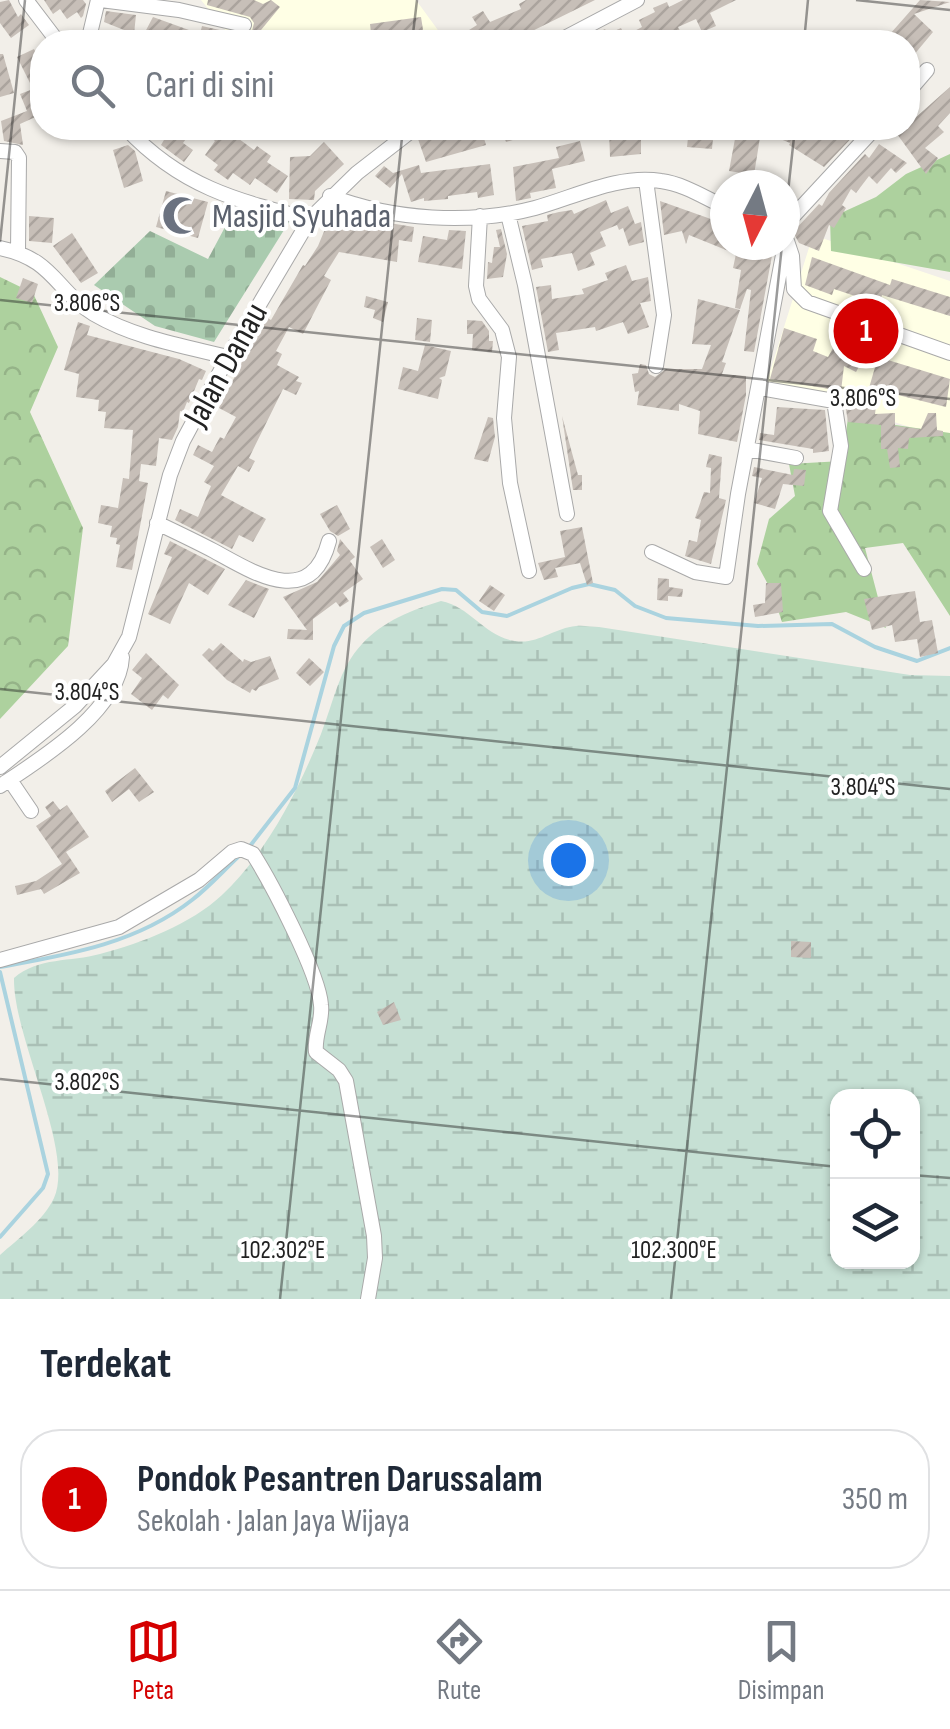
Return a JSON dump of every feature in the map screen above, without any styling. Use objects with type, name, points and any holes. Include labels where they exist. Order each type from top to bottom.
[{"type":"street","points":[[26,0],[49,30]]},
{"type":"street","points":[[91,30],[99,0],[179,10],[244,25]]},
{"type":"street","points":[[580,30],[637,0]]},
{"type":"street","points":[[920,79],[928,70]]},
{"type":"street","points":[[138,140],[161,162],[201,186],[310,219]]},
{"type":"street","name":"Jalan Danau","points":[[3,778],[102,679],[122,651],[183,441],[310,219],[330,196],[400,140]]},
{"type":"street","points":[[800,209],[864,140]]},
{"type":"street","points":[[0,151],[14,152],[19,158],[18,251]]},
{"type":"street","points":[[330,196],[384,211],[480,216],[508,214],[624,182],[646,180],[675,184],[710,200]]},
{"type":"street","points":[[646,180],[664,315],[656,366]]},
{"type":"street","points":[[508,214],[567,514]]},
{"type":"street","points":[[480,216],[476,286],[479,299],[496,320],[509,357],[504,418],[510,484],[529,571]]},
{"type":"street","points":[[0,248],[34,258],[90,311],[113,324],[142,336],[228,357]]},
{"type":"street","points":[[652,552],[703,575],[726,577],[782,260]]},
{"type":"street","points":[[792,260],[794,288],[806,302],[950,353]]},
{"type":"street","points":[[760,388],[834,401],[841,446],[830,512],[864,569]]},
{"type":"street","points":[[746,448],[796,458]]},
{"type":"street","points":[[157,523],[247,569],[282,582],[304,578],[316,569],[329,541]]},
{"type":"street","points":[[3,778],[31,811]]},
{"type":"street","points":[[0,960],[119,927],[200,880],[232,852],[241,848],[254,854],[292,928],[320,996],[322,1011],[316,1052],[339,1070],[346,1082],[374,1236],[376,1258],[368,1299]]},
{"type":"shaded area","points":[[201,0],[416,0],[438,30],[225,30]]},
{"type":"shaded area","points":[[813,235],[950,281],[950,440],[767,381]]},
{"type":"green space","points":[[950,154],[950,272],[831,251],[830,218],[876,197],[906,174]]},
{"type":"green space","points":[[233,212],[289,222],[214,342],[155,326],[94,285],[150,231],[208,259]]},
{"type":"green space","points":[[0,277],[33,293],[58,347],[30,412],[83,528],[68,646],[0,719]]},
{"type":"green space","points":[[848,418],[950,433],[950,616],[903,543],[865,548],[886,628],[846,612],[782,622],[757,564],[769,519],[795,496],[789,464],[842,461]]},
{"type":"green space","points":[[441,601],[461,609],[504,638],[523,642],[576,626],[599,627],[910,675],[950,676],[950,1299],[0,1299],[0,1255],[44,1214],[54,1198],[58,1178],[50,1124],[16,1003],[14,978],[44,963],[100,954],[149,938],[181,924],[222,895],[254,859],[292,798],[354,654],[370,636],[409,612]]},
{"type":"building","points":[[9,0],[18,17],[21,14],[29,25],[11,38],[0,23],[0,2]]},
{"type":"building","points":[[44,0],[83,0],[86,4],[81,18],[77,12],[67,19],[60,9],[53,14]]},
{"type":"building","points":[[208,0],[254,0],[263,4],[271,0],[280,7],[261,30],[252,30],[250,17],[207,5]]},
{"type":"building","points":[[526,0],[595,0],[534,30],[469,30],[477,25],[472,17],[483,11],[490,22],[521,9],[519,4]]},
{"type":"building","points":[[683,0],[736,0],[710,13],[716,26],[707,30],[701,30],[696,19],[678,27],[680,30],[636,30],[642,27],[639,20],[655,12],[653,8],[667,2],[669,7]]},
{"type":"building","points":[[920,0],[950,2],[914,14],[933,32],[920,48],[920,30],[894,30]]},
{"type":"building","points":[[106,11],[136,15],[134,30],[104,22]]},
{"type":"building","points":[[153,17],[189,30],[146,30]]},
{"type":"building","points":[[421,17],[423,30],[371,30],[370,24]]},
{"type":"building","points":[[30,51],[30,83],[17,57]]},
{"type":"building","points":[[0,54],[14,93],[0,97]]},
{"type":"building","points":[[950,87],[950,113],[938,126],[944,132],[925,148],[938,158],[926,174],[901,140],[920,140],[920,114]]},
{"type":"building","points":[[30,90],[30,119],[20,124],[23,145],[4,141],[1,121],[27,111],[20,94]]},
{"type":"building","points":[[164,140],[185,140],[183,143],[193,150],[184,162],[161,145]]},
{"type":"building","points":[[240,140],[254,150],[257,146],[271,156],[267,162],[288,176],[277,193],[255,178],[250,185],[233,173],[228,180],[214,170],[218,165],[205,155],[215,141]]},
{"type":"building","points":[[418,140],[485,140],[486,145],[426,162]]},
{"type":"building","points":[[609,140],[641,140],[641,154],[610,157]]},
{"type":"building","points":[[688,140],[713,140],[712,149],[687,147]]},
{"type":"building","points":[[735,140],[760,140],[755,170],[729,170]]},
{"type":"building","points":[[783,140],[850,140],[824,167]]},
{"type":"building","points":[[580,141],[585,161],[552,169],[556,188],[530,193],[531,198],[516,201],[513,167],[559,158],[556,147]]},
{"type":"building","points":[[324,142],[344,164],[315,191],[314,200],[289,199],[290,157],[310,156]]},
{"type":"building","points":[[879,144],[907,163],[896,173],[891,168],[877,184],[869,176],[856,193],[851,189],[842,205],[846,208],[834,228],[829,225],[819,251],[800,243],[800,224],[819,204],[822,206],[865,154],[869,158]]},
{"type":"building","points":[[128,145],[135,151],[143,181],[124,188],[113,150]]},
{"type":"building","points":[[490,164],[494,195],[478,198],[477,192],[411,202],[402,174],[390,188],[375,176],[384,166],[393,173],[419,165],[421,173]]},
{"type":"building","name":"Masjid Syuhada","points":[[166,191],[208,202],[198,238],[156,227]]},
{"type":"building","points":[[606,200],[611,213],[628,206],[635,224],[641,222],[644,242],[629,246],[623,228],[619,230],[617,225],[600,232],[606,246],[590,253],[595,265],[578,271],[572,253],[541,259],[543,267],[532,270],[522,226],[548,221],[547,215],[559,212],[572,210],[574,214]]},
{"type":"building","points":[[660,201],[710,219],[710,243],[689,235],[686,244],[682,231],[664,235]]},
{"type":"building","points":[[29,216],[54,218],[52,243],[29,241]]},
{"type":"building","points":[[346,216],[414,227],[412,242],[399,240],[397,262],[339,252],[324,276],[331,280],[303,334],[289,327],[276,351],[282,354],[277,365],[299,377],[296,381],[302,383],[296,395],[283,389],[249,458],[255,461],[249,472],[238,466],[221,495],[266,519],[253,542],[239,535],[232,549],[175,520],[180,509],[198,517],[211,486],[204,482],[214,466],[193,455],[198,445],[212,452],[220,437],[224,439],[236,417],[219,408],[266,317],[271,320],[318,246],[330,217],[345,223]]},
{"type":"building","points":[[501,229],[507,254],[503,277],[487,279],[494,247],[500,247],[496,230]]},
{"type":"building","points":[[449,230],[466,231],[462,269],[418,262],[423,236],[447,240]]},
{"type":"building","points":[[72,233],[98,273],[81,283],[53,246]]},
{"type":"building","points":[[812,257],[890,285],[892,279],[950,297],[950,316],[882,295],[879,304],[834,289],[832,295],[805,285]]},
{"type":"building","points":[[735,260],[771,260],[754,352],[744,351],[751,290],[747,289],[740,309],[735,308],[741,270],[733,268]]},
{"type":"building","points":[[626,265],[632,281],[648,277],[651,301],[640,303],[649,327],[628,334],[623,322],[596,331],[595,327],[556,333],[559,350],[548,352],[536,287],[551,285],[552,299],[584,294],[582,289],[608,280],[605,273]]},
{"type":"building","points":[[23,278],[38,284],[32,303],[16,298]]},
{"type":"building","points":[[366,296],[388,302],[383,322],[373,318],[375,310],[364,307]]},
{"type":"building","points":[[698,299],[740,310],[722,362],[726,363],[722,374],[746,376],[737,442],[698,434],[700,411],[679,404],[679,411],[637,405],[639,391],[635,392],[632,374],[638,373],[640,364],[646,365],[655,377],[666,369],[702,369],[711,345],[692,344]]},
{"type":"building","points":[[417,318],[432,320],[430,342],[415,340]]},
{"type":"building","points":[[467,320],[482,321],[489,331],[489,341],[493,341],[492,352],[472,350],[473,334],[467,334]]},
{"type":"building","points":[[78,322],[90,326],[87,335],[179,359],[206,371],[189,403],[180,411],[172,440],[159,438],[156,466],[141,464],[139,481],[148,483],[132,570],[116,567],[120,545],[116,544],[117,538],[110,537],[112,526],[98,523],[101,505],[118,508],[123,478],[129,479],[133,430],[104,428],[106,412],[98,411],[99,400],[76,397],[79,374],[64,370]]},
{"type":"building","points":[[784,328],[817,339],[813,351],[828,357],[842,332],[870,346],[856,372],[844,366],[841,391],[770,379]]},
{"type":"building","points":[[425,345],[451,351],[445,376],[439,378],[442,380],[438,399],[398,389],[403,367],[418,371]]},
{"type":"building","points":[[878,357],[950,379],[946,407],[878,390],[875,414],[895,413],[895,426],[921,429],[928,413],[936,413],[937,430],[943,431],[943,436],[909,438],[908,449],[898,448],[900,467],[890,468],[887,449],[881,449],[881,425],[848,422],[844,397],[866,398],[868,391],[875,389],[869,388]]},
{"type":"building","points":[[777,407],[825,410],[829,451],[813,453],[813,449],[759,440],[760,433],[774,435]]},
{"type":"building","points":[[562,416],[578,475],[582,475],[582,490],[573,490]]},
{"type":"building","points":[[488,417],[493,418],[495,437],[488,462],[474,459]]},
{"type":"building","points":[[709,454],[722,457],[719,498],[726,500],[711,564],[685,556],[689,540],[697,542],[701,520],[695,518],[704,492],[710,493],[711,468],[706,467]]},
{"type":"building","points":[[754,467],[793,475],[794,469],[806,470],[804,486],[783,484],[775,509],[754,503],[762,478],[752,476]]},
{"type":"building","points":[[337,505],[350,529],[338,536],[330,531],[320,514]]},
{"type":"building","points":[[582,527],[593,583],[587,585],[580,563],[555,568],[558,577],[544,580],[538,563],[565,557],[560,531]]},
{"type":"building","points":[[340,539],[355,557],[350,561],[363,579],[343,593],[349,601],[340,607],[336,602],[313,619],[313,640],[287,639],[288,629],[307,630],[283,597],[317,582],[340,555]]},
{"type":"building","points":[[382,539],[395,560],[383,568],[370,547]]},
{"type":"building","points":[[170,541],[225,569],[208,595],[189,583],[170,624],[148,614],[172,557],[164,554]]},
{"type":"building","points":[[658,578],[669,579],[669,587],[683,589],[682,597],[657,600]]},
{"type":"building","points":[[246,580],[269,589],[254,618],[228,605]]},
{"type":"building","points":[[766,583],[781,583],[783,612],[755,617],[753,605],[765,603]]},
{"type":"building","points":[[490,585],[505,595],[494,611],[479,601]]},
{"type":"building","points":[[915,591],[920,622],[932,620],[938,653],[920,657],[917,639],[895,642],[892,625],[872,630],[864,599]]},
{"type":"building","points":[[221,643],[243,662],[270,656],[279,679],[250,693],[227,680],[202,655]]},
{"type":"building","points":[[146,653],[179,685],[168,699],[163,695],[152,710],[131,694],[142,678],[132,670]]},
{"type":"building","points":[[309,658],[324,672],[310,686],[296,673]]},
{"type":"building","points":[[135,768],[154,792],[139,802],[129,789],[112,802],[105,791]]},
{"type":"building","points":[[53,801],[60,810],[67,805],[89,837],[66,852],[80,873],[44,894],[41,889],[17,895],[15,886],[36,881],[62,864],[36,826],[51,816],[45,807]]},
{"type":"building","points":[[791,941],[811,942],[811,958],[791,957]]},
{"type":"building","points":[[394,1002],[401,1020],[383,1025],[377,1012]]},
{"type":"waterway","points":[[250,846],[295,788],[334,646],[344,626],[364,613],[442,589],[456,590],[482,612],[507,616],[589,584],[615,590],[635,606],[666,618],[758,626],[832,624],[875,647],[917,661],[950,648]]},
{"type":"waterway","points":[[0,967],[100,946],[148,927],[192,900],[238,857]]},
{"type":"waterway","points":[[0,972],[48,1174],[43,1188],[0,1237]]},
{"type":"place","name":"Masjid Syuhada","points":[[182,215]]},
{"type":"place","name":"Pondok Pesantren Darussalam","points":[[866,331]]}]
